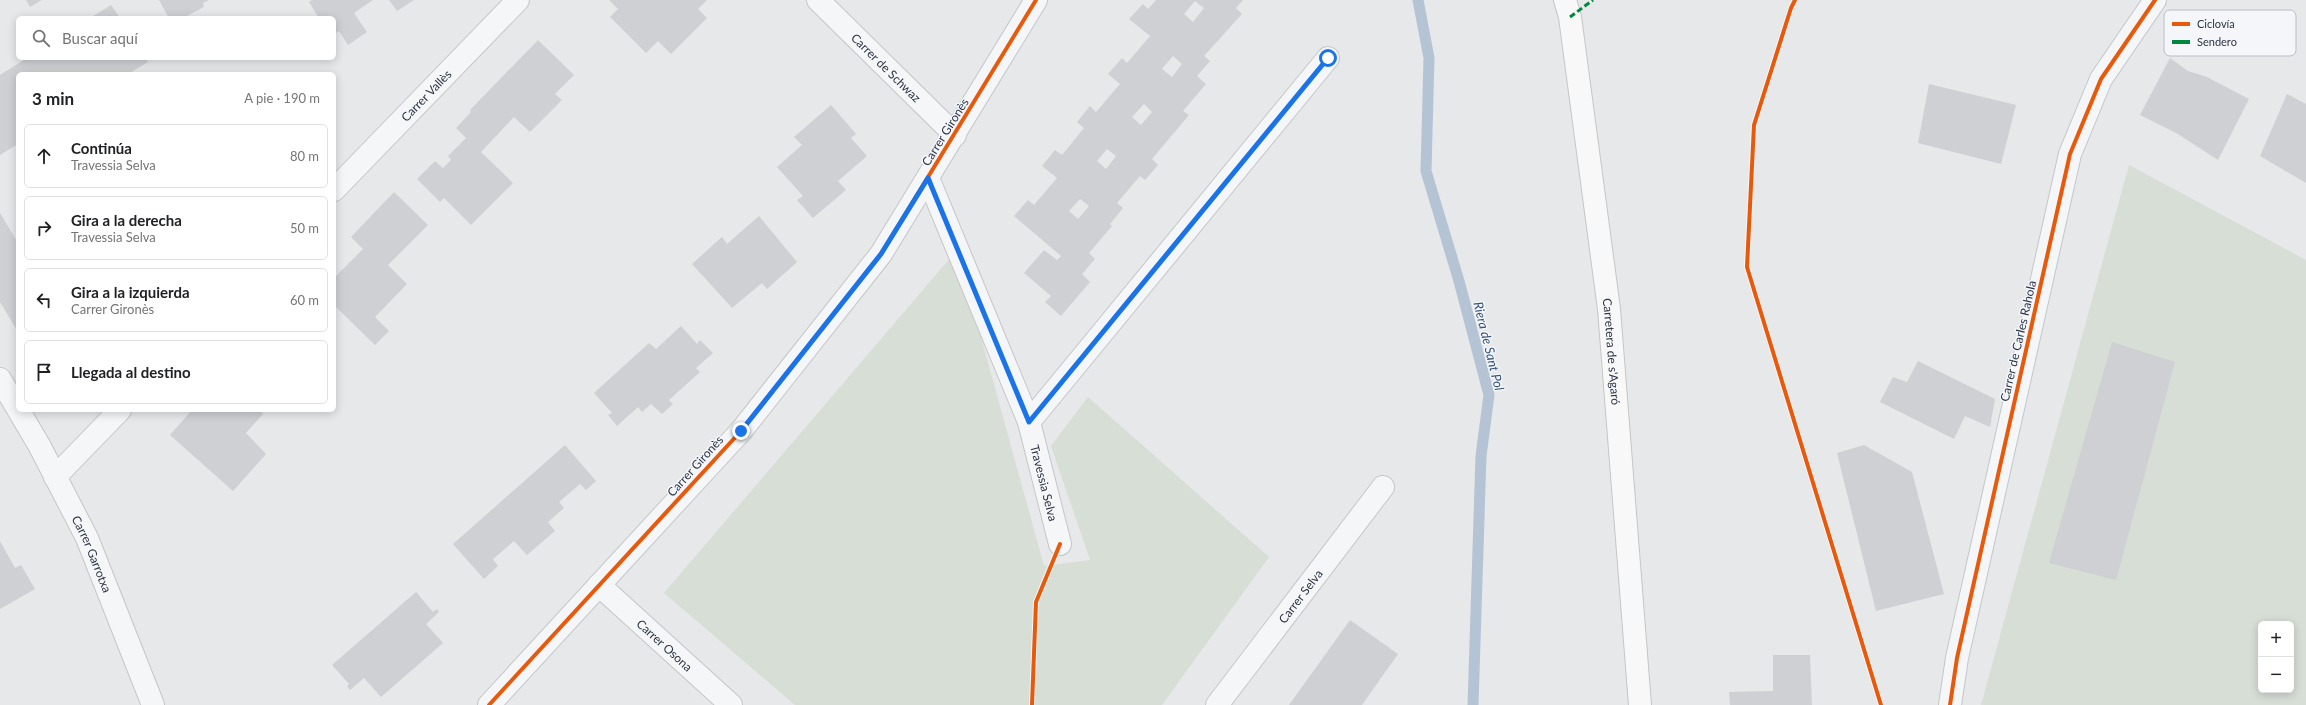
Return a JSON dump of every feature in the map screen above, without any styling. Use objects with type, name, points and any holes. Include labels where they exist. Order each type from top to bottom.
[{"type":"street","name":"Carrer Vallès","points":[[336,188],[518,0]]},
{"type":"street","name":"Carrer de Schwaz","points":[[818,0],[955,135]]},
{"type":"street","name":"Carrer Gironès","points":[[489,705],[741,431],[881,254],[1036,0]]},
{"type":"street","name":"Carretera de s'Agaró","points":[[1564,0],[1570,17],[1609,309],[1640,705]]},
{"type":"street","name":"Carrer de Carles Rahola","points":[[1950,705],[1957,658],[2070,154],[2101,79],[2155,0]]},
{"type":"street","points":[[1029,422],[1328,58]]},
{"type":"street","name":"Travessia Selva","points":[[928,178],[1029,422],[1060,544]]},
{"type":"street","name":"Carrer Garrotxa","points":[[0,379],[16,408]]},
{"type":"street","name":"Carrer Garrotxa","points":[[19,412],[87,538],[153,705]]},
{"type":"street","points":[[55,477],[118,412]]},
{"type":"street","name":"Carrer Selva","points":[[1217,705],[1383,487]]},
{"type":"street","name":"Carrer Osona","points":[[599,585],[731,705]]},
{"type":"shaded area","points":[[2129,165],[2306,260],[2306,705],[1981,705]]},
{"type":"shaded area","points":[[957,250],[1044,566],[1090,560],[1051,446],[1088,397],[1269,557],[1162,705],[795,705],[664,593]]},
{"type":"building","points":[[26,0],[42,0],[30,7]]},
{"type":"building","points":[[159,0],[209,0],[203,3],[204,7],[187,16],[168,16]]},
{"type":"building","points":[[312,0],[373,0],[354,13],[367,32],[348,45],[339,31],[336,33],[336,16],[318,16],[309,2]]},
{"type":"building","points":[[389,0],[414,0],[397,11]]},
{"type":"building","points":[[609,0],[707,0],[698,9],[707,18],[671,54],[658,41],[646,53],[610,17],[618,9]]},
{"type":"building","points":[[1156,0],[1243,0],[1236,8],[1242,14],[1204,56],[1210,61],[1197,76],[1206,84],[1183,111],[1189,115],[1152,159],[1158,165],[1145,180],[1140,176],[1117,203],[1123,208],[1110,224],[1112,226],[1089,253],[1095,259],[1082,274],[1090,282],[1061,316],[1045,302],[1051,296],[1024,273],[1044,250],[1057,260],[1061,256],[1014,216],[1028,200],[1034,205],[1057,178],[1042,166],[1055,150],[1062,155],[1084,128],[1077,122],[1090,106],[1096,112],[1120,84],[1108,74],[1122,58],[1127,63],[1150,36],[1129,19],[1143,4],[1148,9]],"holes":[[[1195,1],[1204,8],[1193,22],[1184,14]],[[1173,56],[1182,64],[1172,77],[1162,69]],[[1144,104],[1152,112],[1141,125],[1132,117]],[[1107,149],[1116,156],[1106,169],[1097,161]],[[1080,199],[1089,206],[1078,219],[1069,211]]]},
{"type":"building","points":[[111,5],[119,16],[93,16]]},
{"type":"building","points":[[538,40],[574,75],[555,94],[562,100],[530,132],[514,117],[481,152],[513,183],[471,225],[444,198],[440,202],[417,179],[435,161],[443,168],[451,160],[448,156],[466,138],[456,128],[471,112],[470,110]]},
{"type":"building","points":[[2170,58],[2188,71],[2207,77],[2249,99],[2218,160],[2178,134],[2140,115]]},
{"type":"building","points":[[24,60],[146,60],[148,62],[131,72],[16,72],[16,145],[0,155],[0,75]]},
{"type":"building","points":[[1929,84],[2016,105],[2001,164],[1918,143]]},
{"type":"building","points":[[2287,94],[2306,104],[2306,183],[2260,156]]},
{"type":"building","points":[[831,105],[856,134],[851,138],[867,156],[838,181],[846,190],[813,218],[797,200],[803,196],[777,167],[802,145],[794,137]]},
{"type":"building","points":[[394,192],[428,225],[388,265],[407,284],[375,317],[389,331],[375,345],[336,307],[336,276],[363,249],[351,237]]},
{"type":"building","points":[[0,213],[16,240],[16,329],[0,302]]},
{"type":"building","points":[[759,216],[797,262],[767,289],[762,283],[732,308],[692,264],[722,237],[727,244]]},
{"type":"building","points":[[681,326],[697,344],[700,340],[713,353],[696,368],[700,372],[669,400],[673,404],[662,414],[651,404],[642,412],[638,407],[617,426],[608,415],[612,413],[594,393],[649,343],[656,349]]},
{"type":"building","points":[[2112,342],[2175,362],[2116,580],[2049,563]]},
{"type":"building","points":[[1918,361],[1995,399],[1990,427],[1965,416],[1954,439],[1880,402],[1893,377],[1907,382]]},
{"type":"building","points":[[190,412],[261,412],[263,414],[246,433],[266,454],[233,491],[170,435]]},
{"type":"building","points":[[565,445],[596,481],[586,490],[580,484],[559,502],[564,508],[548,522],[555,531],[527,555],[514,541],[493,559],[498,566],[484,579],[453,544]]},
{"type":"building","points":[[1864,445],[1912,472],[1944,594],[1876,611],[1837,453]]},
{"type":"building","points":[[0,541],[15,568],[21,565],[35,589],[0,609]]},
{"type":"building","points":[[416,592],[433,612],[437,609],[439,612],[426,624],[443,643],[381,697],[364,678],[350,690],[347,686],[349,684],[332,665]]},
{"type":"building","points":[[1350,620],[1398,654],[1362,705],[1289,705]]},
{"type":"building","points":[[1773,655],[1810,655],[1812,705],[1730,705],[1729,692],[1773,691]]},
{"type":"waterway","name":"Riera de Sant Pol","points":[[1418,0],[1429,58],[1426,171],[1459,281],[1489,395],[1481,456],[1473,705]]},
{"type":"marked path","points":[[1570,17],[1593,0]]},
{"type":"cycle path","points":[[489,705],[741,431],[881,254],[1036,0]]},
{"type":"cycle path","points":[[1795,0],[1791,8],[1754,125],[1747,267],[1881,705]]},
{"type":"cycle path","points":[[1950,705],[1957,658],[2070,154],[2101,79],[2155,0]]},
{"type":"cycle path","points":[[1032,705],[1036,602],[1060,544]]},
{"type":"route","points":[[741,431],[881,254],[928,178],[1029,422],[1328,58]]}]
